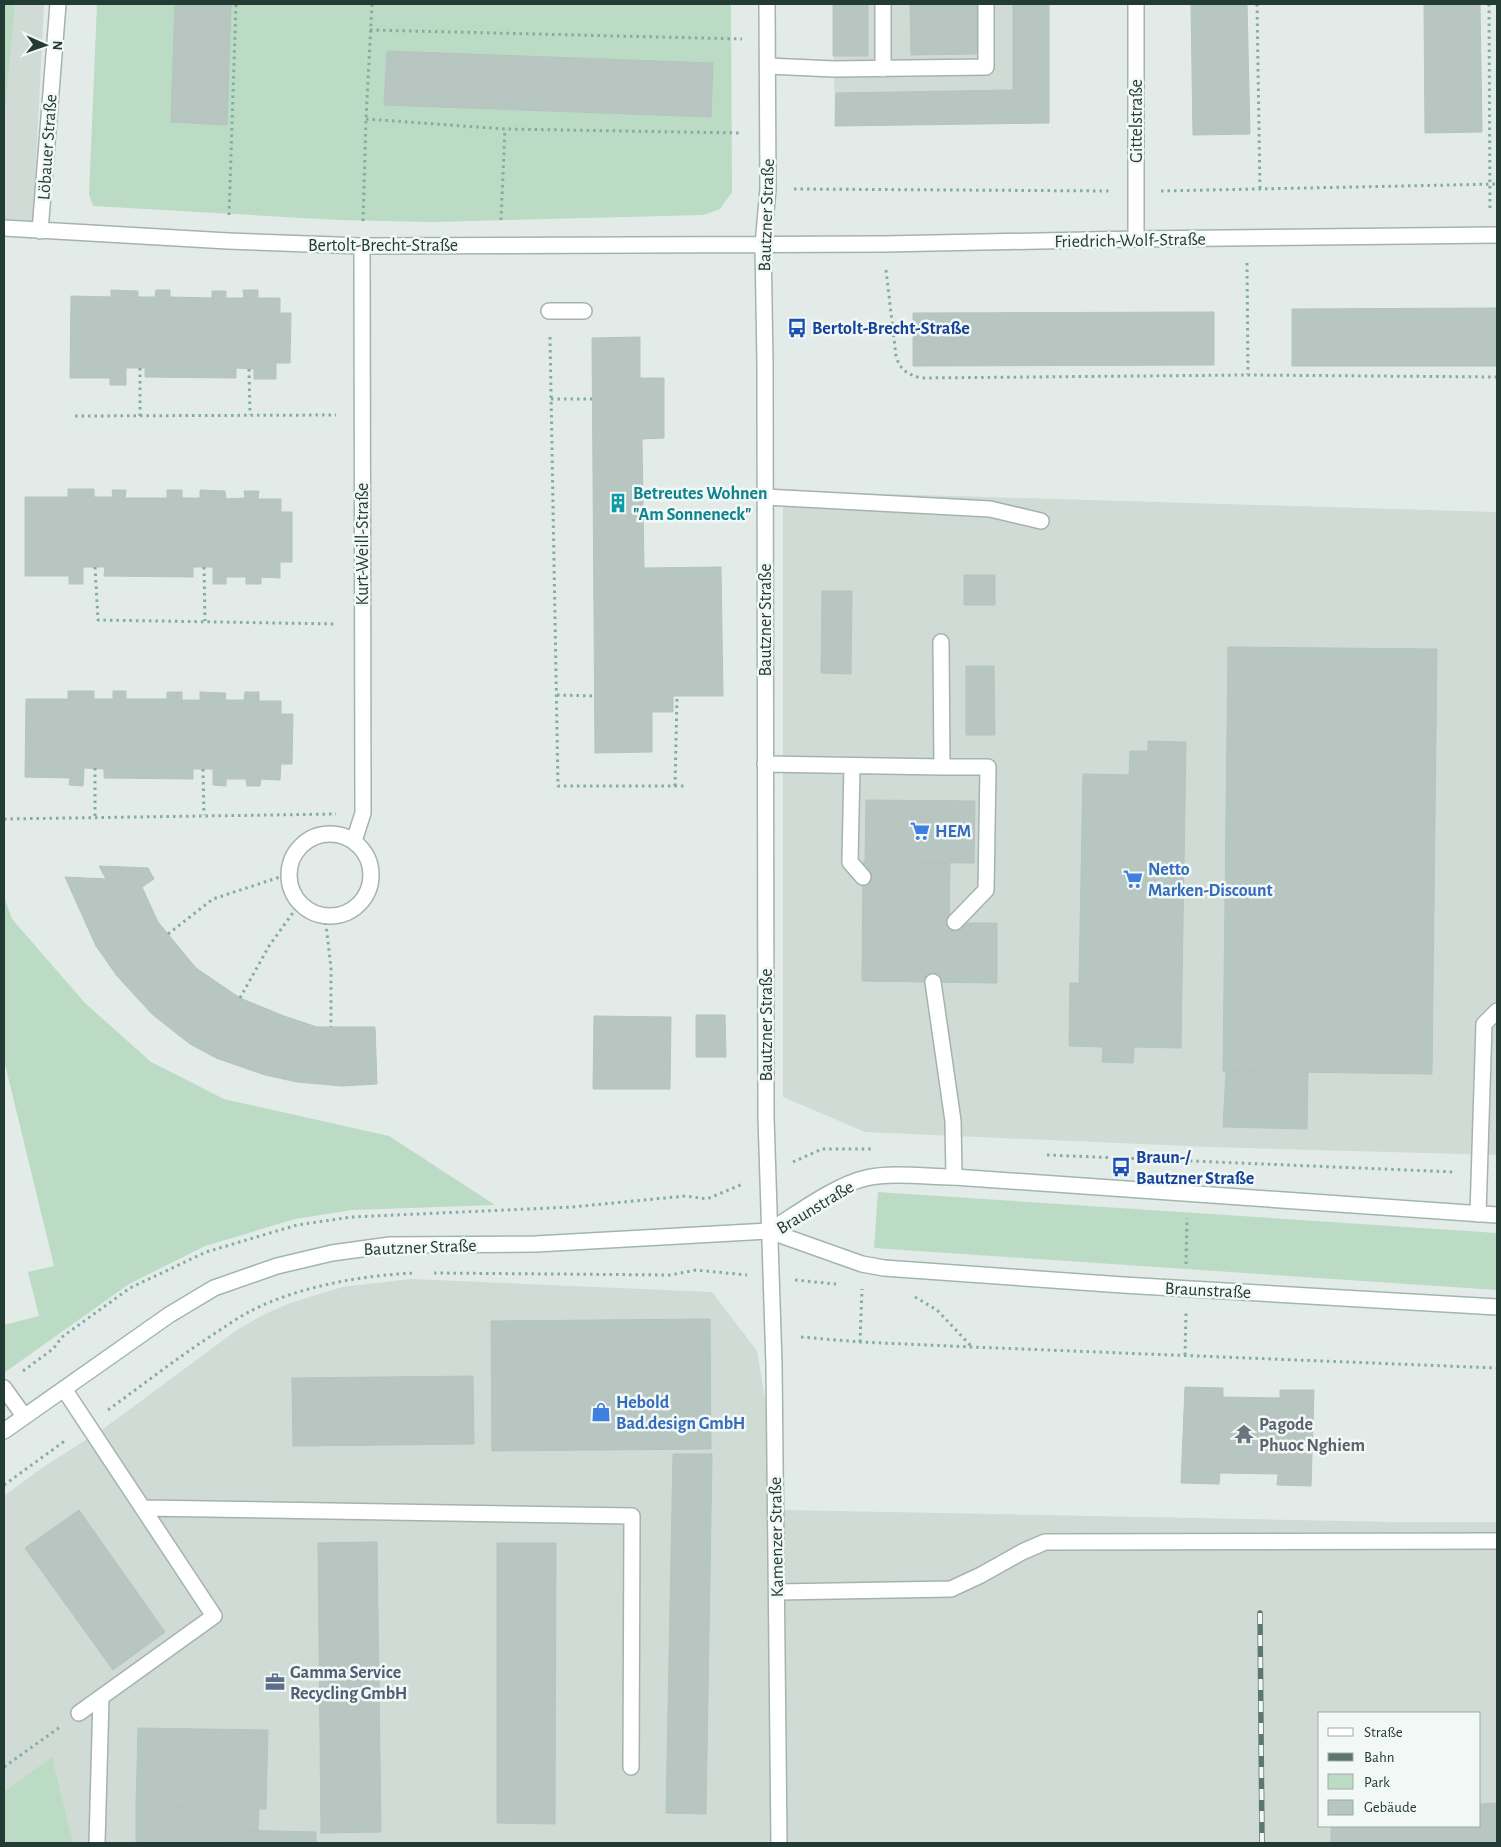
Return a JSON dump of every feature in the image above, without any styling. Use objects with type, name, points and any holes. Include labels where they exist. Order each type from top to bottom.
[{"type":"street","name":"Löbauer Straße","points":[[40,231],[58,4]]},
{"type":"street","name":"Bautzner Straße","points":[[4,1431],[169,1315],[214,1288],[276,1266],[332,1253],[390,1244],[536,1244],[769,1231],[766,1108],[763,245],[768,189],[767,4]]},
{"type":"street","points":[[883,4],[883,68]]},
{"type":"street","points":[[768,66],[834,69],[986,68],[986,4]]},
{"type":"street","name":"Gittelstraße","points":[[1136,4],[1136,239]]},
{"type":"street","name":"Bertolt-Brecht-Straße","points":[[4,228],[228,242],[362,246],[763,245]]},
{"type":"street","name":"Friedrich-Wolf-Straße","points":[[763,245],[1494,235]]},
{"type":"street","name":"Kurt-Weill-Straße","points":[[354,841],[363,813],[362,246]]},
{"type":"street","points":[[550,311],[584,310]]},
{"type":"street","points":[[765,497],[990,509],[1042,521]]},
{"type":"street","points":[[941,642],[942,767]]},
{"type":"street","points":[[765,764],[988,767],[986,890],[956,922]]},
{"type":"street","points":[[852,766],[850,862],[863,877]]},
{"type":"street","points":[[330,834],[343,835],[354,841],[364,851],[370,863],[371,876],[369,890],[351,910],[339,915],[325,916],[312,912],[300,903],[294,895],[289,874],[291,862],[297,850],[306,841],[330,834]]},
{"type":"street","points":[[933,982],[953,1121],[954,1177]]},
{"type":"street","points":[[1478,1214],[1484,1024],[1497,1011]]},
{"type":"street","name":"Braunstraße","points":[[769,1231],[839,1188],[866,1178],[888,1176],[954,1177],[1497,1215]]},
{"type":"street","name":"Braunstraße","points":[[769,1231],[862,1264],[884,1268],[1122,1285],[1497,1307]]},
{"type":"street","name":"Kamenzer Straße","points":[[769,1231],[773,1336],[779,1843]]},
{"type":"street","points":[[4,1388],[24,1416]]},
{"type":"street","points":[[64,1389],[214,1616],[79,1713]]},
{"type":"street","points":[[142,1508],[632,1516],[631,1767]]},
{"type":"street","points":[[777,1592],[951,1589],[1045,1542],[1497,1541]]},
{"type":"street","points":[[97,1843],[101,1698]]},
{"type":"path","points":[[228,242],[236,4]]},
{"type":"path","points":[[362,246],[372,4]]},
{"type":"path","points":[[1257,4],[1260,190]]},
{"type":"path","points":[[1489,4],[1489,184],[1494,235]]},
{"type":"path","points":[[370,30],[768,40]]},
{"type":"path","points":[[366,119],[505,128],[768,134]]},
{"type":"path","points":[[500,245],[505,128]]},
{"type":"path","points":[[768,189],[1136,191],[1497,184]]},
{"type":"path","points":[[1247,238],[1248,375]]},
{"type":"path","points":[[884,244],[898,365],[906,373],[921,378],[1248,375],[1497,377]]},
{"type":"path","points":[[550,311],[558,786],[684,786]]},
{"type":"path","points":[[140,368],[140,416]]},
{"type":"path","points":[[249,369],[250,415]]},
{"type":"path","points":[[551,399],[592,399]]},
{"type":"path","points":[[75,416],[362,415]]},
{"type":"path","points":[[95,567],[98,620],[362,624]]},
{"type":"path","points":[[204,567],[205,622]]},
{"type":"path","points":[[557,695],[595,696]]},
{"type":"path","points":[[675,786],[677,696]]},
{"type":"path","points":[[95,768],[95,817]]},
{"type":"path","points":[[204,769],[204,815]]},
{"type":"path","points":[[4,818],[363,813]]},
{"type":"path","points":[[168,934],[213,899],[289,874]]},
{"type":"path","points":[[240,998],[269,946],[300,903]]},
{"type":"path","points":[[325,916],[331,968],[331,1027]]},
{"type":"path","points":[[1053,1156],[1479,1173]]},
{"type":"path","points":[[1186,1270],[1188,1193]]},
{"type":"path","points":[[431,1273],[670,1275],[686,1272]]},
{"type":"path","points":[[4,1485],[195,1346],[249,1311],[320,1286],[386,1274],[421,1273]]},
{"type":"path","points":[[860,1342],[862,1286],[870,1287]]},
{"type":"path","points":[[912,1295],[937,1310],[972,1348]]},
{"type":"path","points":[[1185,1355],[1186,1309]]},
{"type":"path","points":[[801,1337],[972,1348],[1497,1368]]},
{"type":"path","points":[[18,1374],[53,1349]]},
{"type":"path","points":[[4,1767],[79,1713]]},
{"type":"shaded area","points":[[4,4],[44,4],[33,221],[4,219]]},
{"type":"shaded area","points":[[833,4],[1049,4],[1049,123],[835,126]]},
{"type":"shaded area","points":[[783,491],[1497,512],[1497,1155],[1210,1147],[865,1132],[783,1097]]},
{"type":"shaded area","points":[[411,1279],[712,1292],[757,1351],[784,1510],[1395,1522],[1497,1522],[1497,1843],[4,1843],[4,1496],[42,1468],[103,1429],[237,1330],[263,1315],[290,1303],[342,1287]]},
{"type":"green space","points":[[4,4],[15,4],[4,118]]},
{"type":"green space","points":[[97,4],[731,4],[732,192],[720,209],[703,215],[433,222],[338,220],[93,206],[89,195]]},
{"type":"green space","points":[[4,897],[12,919],[85,1003],[151,1062],[224,1099],[389,1136],[495,1205],[352,1210],[295,1219],[205,1246],[129,1284],[4,1373],[4,1325],[39,1316],[28,1272],[54,1266],[4,1060]]},
{"type":"green space","points":[[878,1192],[1497,1233],[1497,1290],[874,1248]]},
{"type":"green space","points":[[52,1757],[73,1843],[4,1843],[4,1792]]},
{"type":"building","points":[[175,4],[231,4],[227,125],[171,122]]},
{"type":"building","points":[[833,4],[868,4],[868,56],[833,56]]},
{"type":"building","points":[[910,4],[977,4],[978,54],[911,55]]},
{"type":"building","points":[[1013,4],[1049,4],[1049,123],[835,126],[836,93],[1013,90]]},
{"type":"building","points":[[1191,4],[1247,4],[1250,134],[1193,135]]},
{"type":"building","points":[[1424,4],[1480,4],[1482,132],[1425,133]]},
{"type":"building","points":[[387,51],[713,63],[711,117],[384,105]]},
{"type":"building","points":[[111,290],[138,291],[138,297],[155,297],[156,290],[170,290],[170,297],[212,298],[212,291],[226,291],[226,298],[244,298],[243,290],[258,290],[258,298],[280,298],[280,313],[291,313],[290,363],[276,363],[276,379],[254,379],[254,369],[236,368],[236,378],[145,377],[145,368],[126,368],[126,385],[110,385],[110,378],[70,378],[71,296],[111,297]]},
{"type":"building","points":[[1497,308],[1497,366],[1292,366],[1292,309]]},
{"type":"building","points":[[1214,312],[1214,365],[913,366],[913,313]]},
{"type":"building","name":"Betreutes Wohnen \"Am Sonneneck\"","points":[[640,337],[640,378],[664,378],[664,438],[642,439],[644,568],[721,567],[723,696],[673,696],[673,712],[652,712],[652,752],[595,753],[592,338]]},
{"type":"building","points":[[68,489],[94,489],[94,497],[113,497],[112,490],[126,490],[125,498],[167,498],[167,490],[182,490],[182,498],[200,498],[200,490],[225,491],[226,499],[245,498],[244,491],[259,491],[258,499],[281,499],[281,512],[292,512],[292,562],[280,562],[280,578],[261,577],[261,584],[246,584],[246,577],[226,577],[226,584],[213,584],[213,567],[193,567],[193,577],[104,576],[105,567],[83,567],[83,584],[69,584],[69,576],[25,576],[25,497],[68,497]]},
{"type":"building","points":[[964,575],[995,575],[995,605],[964,605]]},
{"type":"building","points":[[822,591],[852,591],[851,674],[821,673]]},
{"type":"building","points":[[1228,647],[1437,649],[1432,1074],[1223,1071]]},
{"type":"building","points":[[966,666],[994,666],[995,735],[966,735]]},
{"type":"building","points":[[68,691],[94,691],[94,699],[113,699],[113,691],[126,691],[126,699],[167,699],[167,692],[182,692],[182,700],[200,700],[200,692],[226,693],[225,700],[244,700],[245,692],[259,692],[259,701],[281,701],[281,714],[293,714],[292,764],[281,764],[280,780],[261,779],[260,786],[247,786],[246,779],[226,779],[226,786],[213,785],[213,769],[193,769],[193,779],[104,778],[104,769],[84,768],[83,786],[69,785],[70,778],[25,777],[26,699],[68,699]]},
{"type":"building","name":"Netto Marken-Discount","points":[[1148,741],[1186,742],[1181,1048],[1134,1047],[1133,1063],[1102,1062],[1103,1047],[1069,1046],[1070,983],[1079,983],[1083,774],[1129,775],[1130,751],[1148,751]]},
{"type":"building","name":"HEM","points":[[866,800],[975,801],[974,863],[865,862]]},
{"type":"building","name":"HEM","points":[[863,862],[950,863],[949,923],[997,923],[997,983],[862,981]]},
{"type":"building","points":[[99,866],[148,868],[154,879],[142,887],[158,922],[196,968],[240,998],[317,1027],[375,1027],[377,1084],[342,1086],[297,1082],[265,1075],[216,1058],[190,1044],[153,1015],[117,976],[96,946],[65,877],[106,879]]},
{"type":"building","points":[[696,1015],[725,1015],[726,1057],[696,1057]]},
{"type":"building","points":[[594,1016],[671,1017],[670,1089],[593,1089]]},
{"type":"building","points":[[1226,1071],[1308,1072],[1307,1129],[1223,1127]]},
{"type":"building","name":"Hebold Bad.design GmbH","points":[[710,1319],[711,1449],[492,1451],[491,1321]]},
{"type":"building","points":[[473,1376],[474,1444],[293,1446],[292,1378]]},
{"type":"building","points":[[1185,1387],[1223,1388],[1223,1397],[1280,1398],[1280,1390],[1314,1390],[1311,1486],[1277,1485],[1278,1474],[1220,1473],[1219,1484],[1181,1483]]},
{"type":"building","points":[[673,1454],[712,1454],[706,1814],[666,1813]]},
{"type":"building","points":[[79,1510],[165,1632],[113,1670],[25,1548]]},
{"type":"building","points":[[377,1542],[381,1832],[321,1833],[318,1543]]},
{"type":"building","points":[[497,1543],[556,1543],[555,1824],[497,1823]]},
{"type":"building","points":[[138,1728],[268,1730],[266,1809],[136,1806]]},
{"type":"building","points":[[1497,1803],[1497,1843],[1331,1843],[1331,1827],[1481,1827],[1481,1804]]},
{"type":"building","points":[[136,1806],[259,1809],[258,1831],[232,1830],[232,1838],[136,1835]]},
{"type":"building","points":[[232,1830],[316,1832],[316,1843],[232,1843]]},
{"type":"building","points":[[136,1835],[232,1838],[232,1843],[136,1843]]},
{"type":"railway","points":[[1260,1613],[1262,1843]]},
{"type":"place","name":"Bertolt-Brecht-Straße","points":[[797,328]]},
{"type":"place","name":"Betreutes Wohnen \"Am Sonneneck\"","points":[[618,503]]},
{"type":"place","name":"HEM","points":[[920,831]]},
{"type":"place","name":"Netto Marken-Discount","points":[[1133,879]]},
{"type":"place","name":"Braun-/ Bautzner Straße","points":[[1121,1167]]},
{"type":"place","name":"Hebold Bad.design GmbH","points":[[601,1412]]},
{"type":"place","name":"Pagode Phuoc Nghiem","points":[[1244,1434]]},
{"type":"place","name":"Gamma Service Recycling GmbH","points":[[275,1682]]}]
